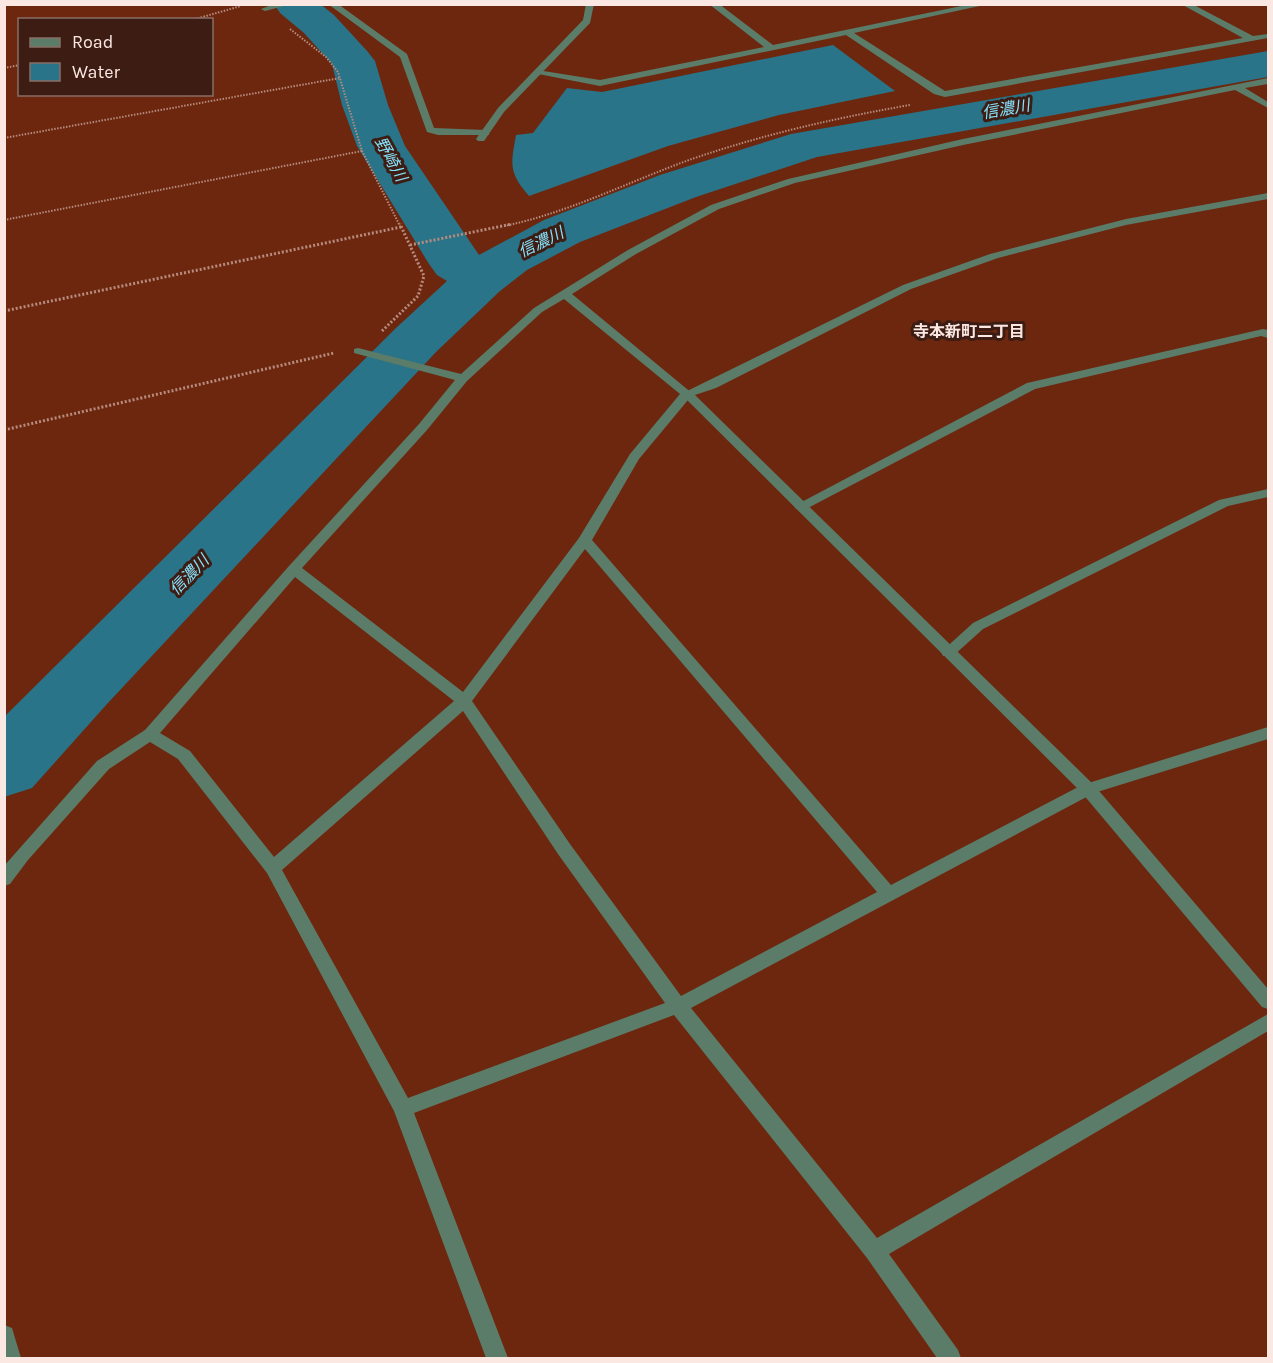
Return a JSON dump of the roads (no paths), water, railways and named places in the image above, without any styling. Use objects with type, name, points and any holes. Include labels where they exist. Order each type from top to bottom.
[{"type":"street","points":[[266,9],[288,4]]},
{"type":"street","points":[[332,4],[404,56],[430,130],[483,136],[501,110],[587,21],[590,4]]},
{"type":"street","points":[[713,4],[771,48]]},
{"type":"street","points":[[537,73],[600,83],[985,4]]},
{"type":"street","points":[[1185,4],[1252,39]]},
{"type":"street","points":[[848,33],[937,92],[945,94],[1269,36]]},
{"type":"street","points":[[4,879],[22,855],[103,765],[150,734],[294,569],[423,427],[463,378],[538,310],[632,252],[715,207],[792,181],[963,142],[1269,81]]},
{"type":"street","points":[[1238,88],[1269,105]]},
{"type":"street","points":[[273,868],[464,701],[585,540],[634,457],[687,394],[712,385],[907,287],[993,256],[1126,222],[1269,196]]},
{"type":"street","points":[[565,294],[687,394],[1088,789],[1269,1001]]},
{"type":"street","points":[[801,506],[1031,386],[1263,332],[1269,335]]},
{"type":"street","points":[[366,350],[463,378]]},
{"type":"street","points":[[948,652],[978,626],[1224,503],[1269,493]]},
{"type":"street","points":[[585,540],[889,894]]},
{"type":"street","points":[[294,569],[464,701],[564,849],[678,1006],[874,1251],[950,1359]]},
{"type":"street","points":[[403,1108],[678,1006],[1088,789],[1269,733]]},
{"type":"street","points":[[150,734],[184,754],[273,868],[403,1108],[497,1359]]},
{"type":"street","points":[[874,1251],[1269,1022]]},
{"type":"street","points":[[4,1336],[10,1359]]},
{"type":"water","points":[[833,45],[895,91],[779,115],[668,146],[529,196],[514,174],[512,161],[516,135],[533,133],[567,88],[602,92]]},
{"type":"waterway","name":"野崎川","points":[[294,4],[319,24],[353,61],[365,105],[381,146],[456,264],[481,279]]},
{"type":"waterway","name":"信濃川","points":[[481,279],[508,259],[562,231],[678,186],[808,144],[1268,64]]},
{"type":"waterway","name":"信濃川","points":[[4,767],[80,685],[416,340],[481,279]]},
{"type":"district","name":"寺本新町二丁目","points":[[969,331]]}]
